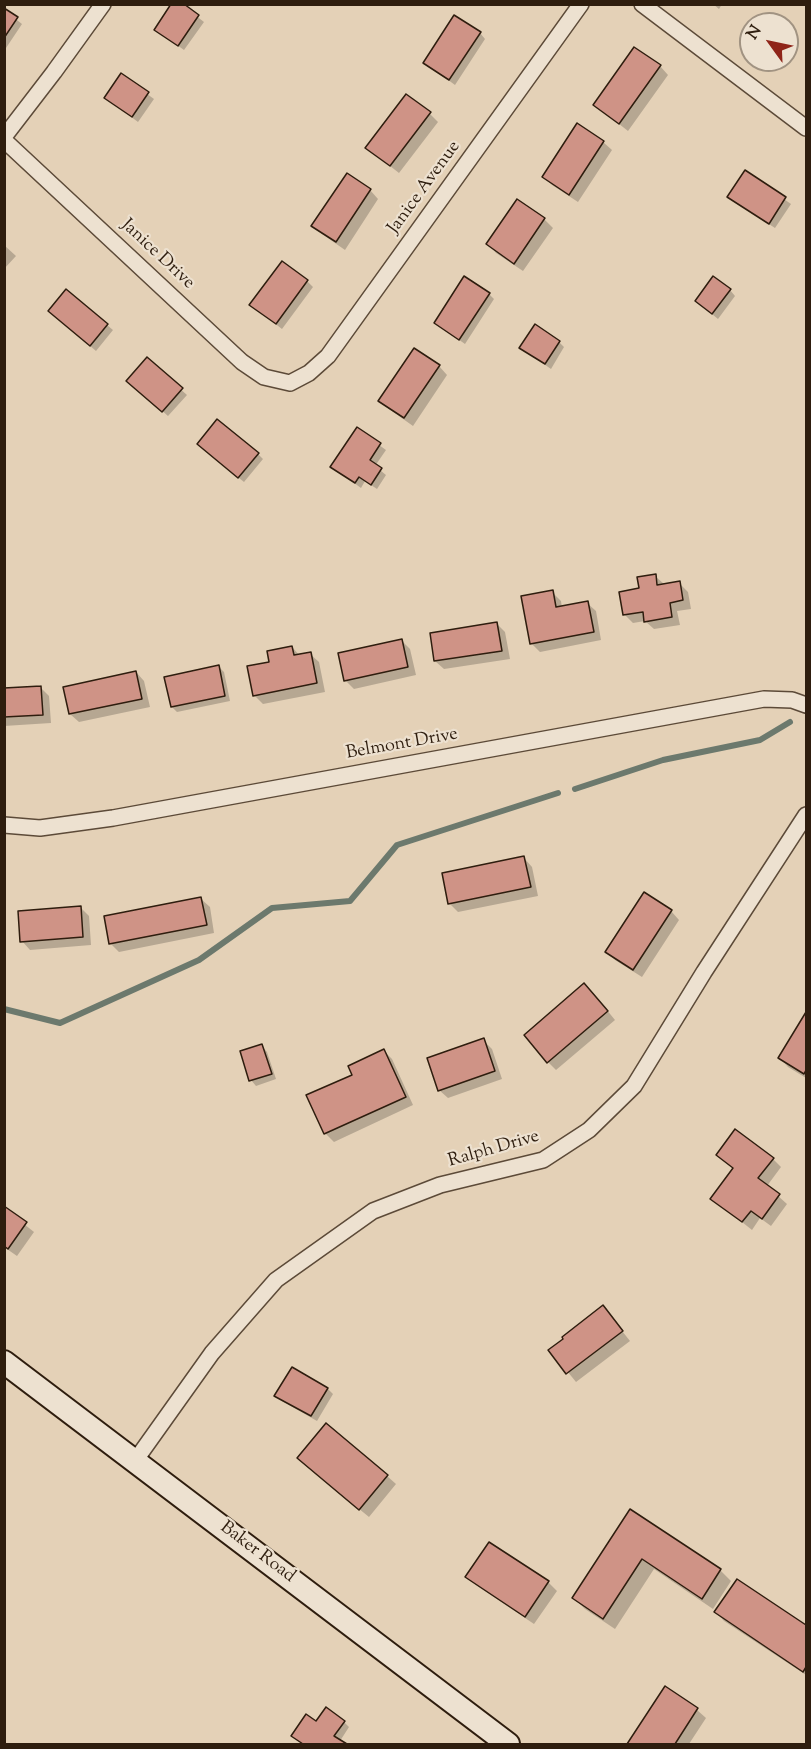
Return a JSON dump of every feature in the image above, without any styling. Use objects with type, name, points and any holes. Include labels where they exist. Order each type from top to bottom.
[{"type":"street","points":[[4,139],[103,4]]},
{"type":"street","name":"Janice Avenue","points":[[290,383],[309,373],[328,356],[581,4]]},
{"type":"street","points":[[642,4],[807,128]]},
{"type":"street","name":"Janice Drive","points":[[4,139],[242,362],[264,377],[290,383]]},
{"type":"street","name":"Belmont Drive","points":[[4,825],[40,828],[113,818],[764,699],[792,700],[807,705]]},
{"type":"street","name":"Ralph Drive","points":[[135,1461],[212,1353],[276,1280],[373,1211],[440,1185],[543,1160],[589,1130],[634,1086],[704,972],[807,816]]},
{"type":"street","name":"Baker Road","points":[[4,1362],[508,1744]]},
{"type":"building","points":[[171,4],[184,4],[199,15],[178,46],[154,30]]},
{"type":"building","points":[[4,8],[18,17],[4,38]]},
{"type":"building","points":[[454,15],[481,32],[449,80],[423,63]]},
{"type":"building","points":[[634,47],[661,65],[619,124],[593,105]]},
{"type":"building","points":[[121,73],[149,92],[132,117],[104,98]]},
{"type":"building","points":[[406,94],[431,112],[390,166],[365,148]]},
{"type":"building","points":[[577,123],[604,141],[569,195],[542,177]]},
{"type":"building","points":[[745,170],[786,197],[769,224],[727,197]]},
{"type":"building","points":[[347,173],[371,189],[336,242],[311,226]]},
{"type":"building","points":[[517,199],[545,218],[514,264],[486,244]]},
{"type":"building","points":[[282,261],[308,280],[276,324],[249,305]]},
{"type":"building","points":[[464,276],[490,293],[459,340],[434,323]]},
{"type":"building","points":[[713,276],[731,289],[712,314],[695,301]]},
{"type":"building","points":[[66,289],[108,324],[90,346],[48,311]]},
{"type":"building","points":[[535,324],[560,341],[545,364],[519,348]]},
{"type":"building","points":[[414,348],[440,365],[404,418],[378,401]]},
{"type":"building","points":[[147,357],[183,388],[162,412],[126,381]]},
{"type":"building","points":[[217,419],[259,453],[238,478],[197,444]]},
{"type":"building","points":[[357,427],[381,443],[370,460],[382,468],[371,485],[359,477],[355,483],[330,467]]},
{"type":"building","points":[[656,574],[657,585],[680,581],[683,600],[670,603],[672,617],[644,622],[643,612],[623,615],[619,592],[639,588],[637,577]]},
{"type":"building","points":[[553,590],[556,607],[588,601],[594,632],[530,644],[521,596]]},
{"type":"building","points":[[497,622],[502,651],[434,661],[430,633]]},
{"type":"building","points":[[402,639],[408,667],[344,681],[338,653]]},
{"type":"building","points":[[292,646],[294,655],[311,652],[317,683],[253,696],[247,666],[269,662],[267,651]]},
{"type":"building","points":[[219,665],[225,696],[171,707],[164,677]]},
{"type":"building","points":[[136,671],[142,699],[69,714],[63,687]]},
{"type":"building","points":[[41,686],[43,715],[4,717],[4,688]]},
{"type":"building","points":[[524,856],[531,887],[448,904],[442,873]]},
{"type":"building","points":[[644,892],[672,910],[633,970],[605,952]]},
{"type":"building","points":[[201,897],[207,925],[109,944],[104,916]]},
{"type":"building","points":[[81,906],[83,937],[20,942],[18,911]]},
{"type":"building","points":[[584,983],[608,1011],[547,1063],[524,1035]]},
{"type":"building","points":[[806,1012],[806,1070],[804,1074],[778,1058]]},
{"type":"building","points":[[484,1038],[495,1071],[438,1091],[427,1058]]},
{"type":"building","points":[[262,1044],[272,1074],[249,1081],[240,1051]]},
{"type":"building","points":[[384,1049],[406,1097],[324,1134],[306,1095],[352,1075],[348,1066]]},
{"type":"building","points":[[735,1129],[774,1158],[758,1178],[780,1194],[762,1219],[751,1211],[742,1222],[710,1199],[733,1168],[716,1155]]},
{"type":"building","points":[[4,1206],[27,1222],[8,1249],[4,1246]]},
{"type":"building","points":[[603,1305],[623,1331],[566,1374],[548,1350]]},
{"type":"building","points":[[292,1367],[328,1388],[311,1416],[274,1396]]},
{"type":"building","points":[[326,1423],[388,1475],[359,1510],[297,1458]]},
{"type":"building","points":[[630,1509],[721,1569],[702,1599],[642,1559],[603,1619],[572,1598]]},
{"type":"building","points":[[489,1542],[549,1581],[525,1617],[465,1577]]},
{"type":"building","points":[[737,1579],[806,1625],[806,1667],[803,1672],[714,1612]]},
{"type":"building","points":[[665,1686],[698,1708],[675,1744],[627,1744]]},
{"type":"building","points":[[326,1707],[345,1721],[334,1736],[347,1744],[303,1744],[291,1736],[306,1714],[316,1721]]},
{"type":"waterway","points":[[575,789],[663,760],[760,740],[790,722]]},
{"type":"waterway","points":[[4,1009],[60,1023],[199,960],[272,908],[350,901],[397,845],[558,793]]}]
